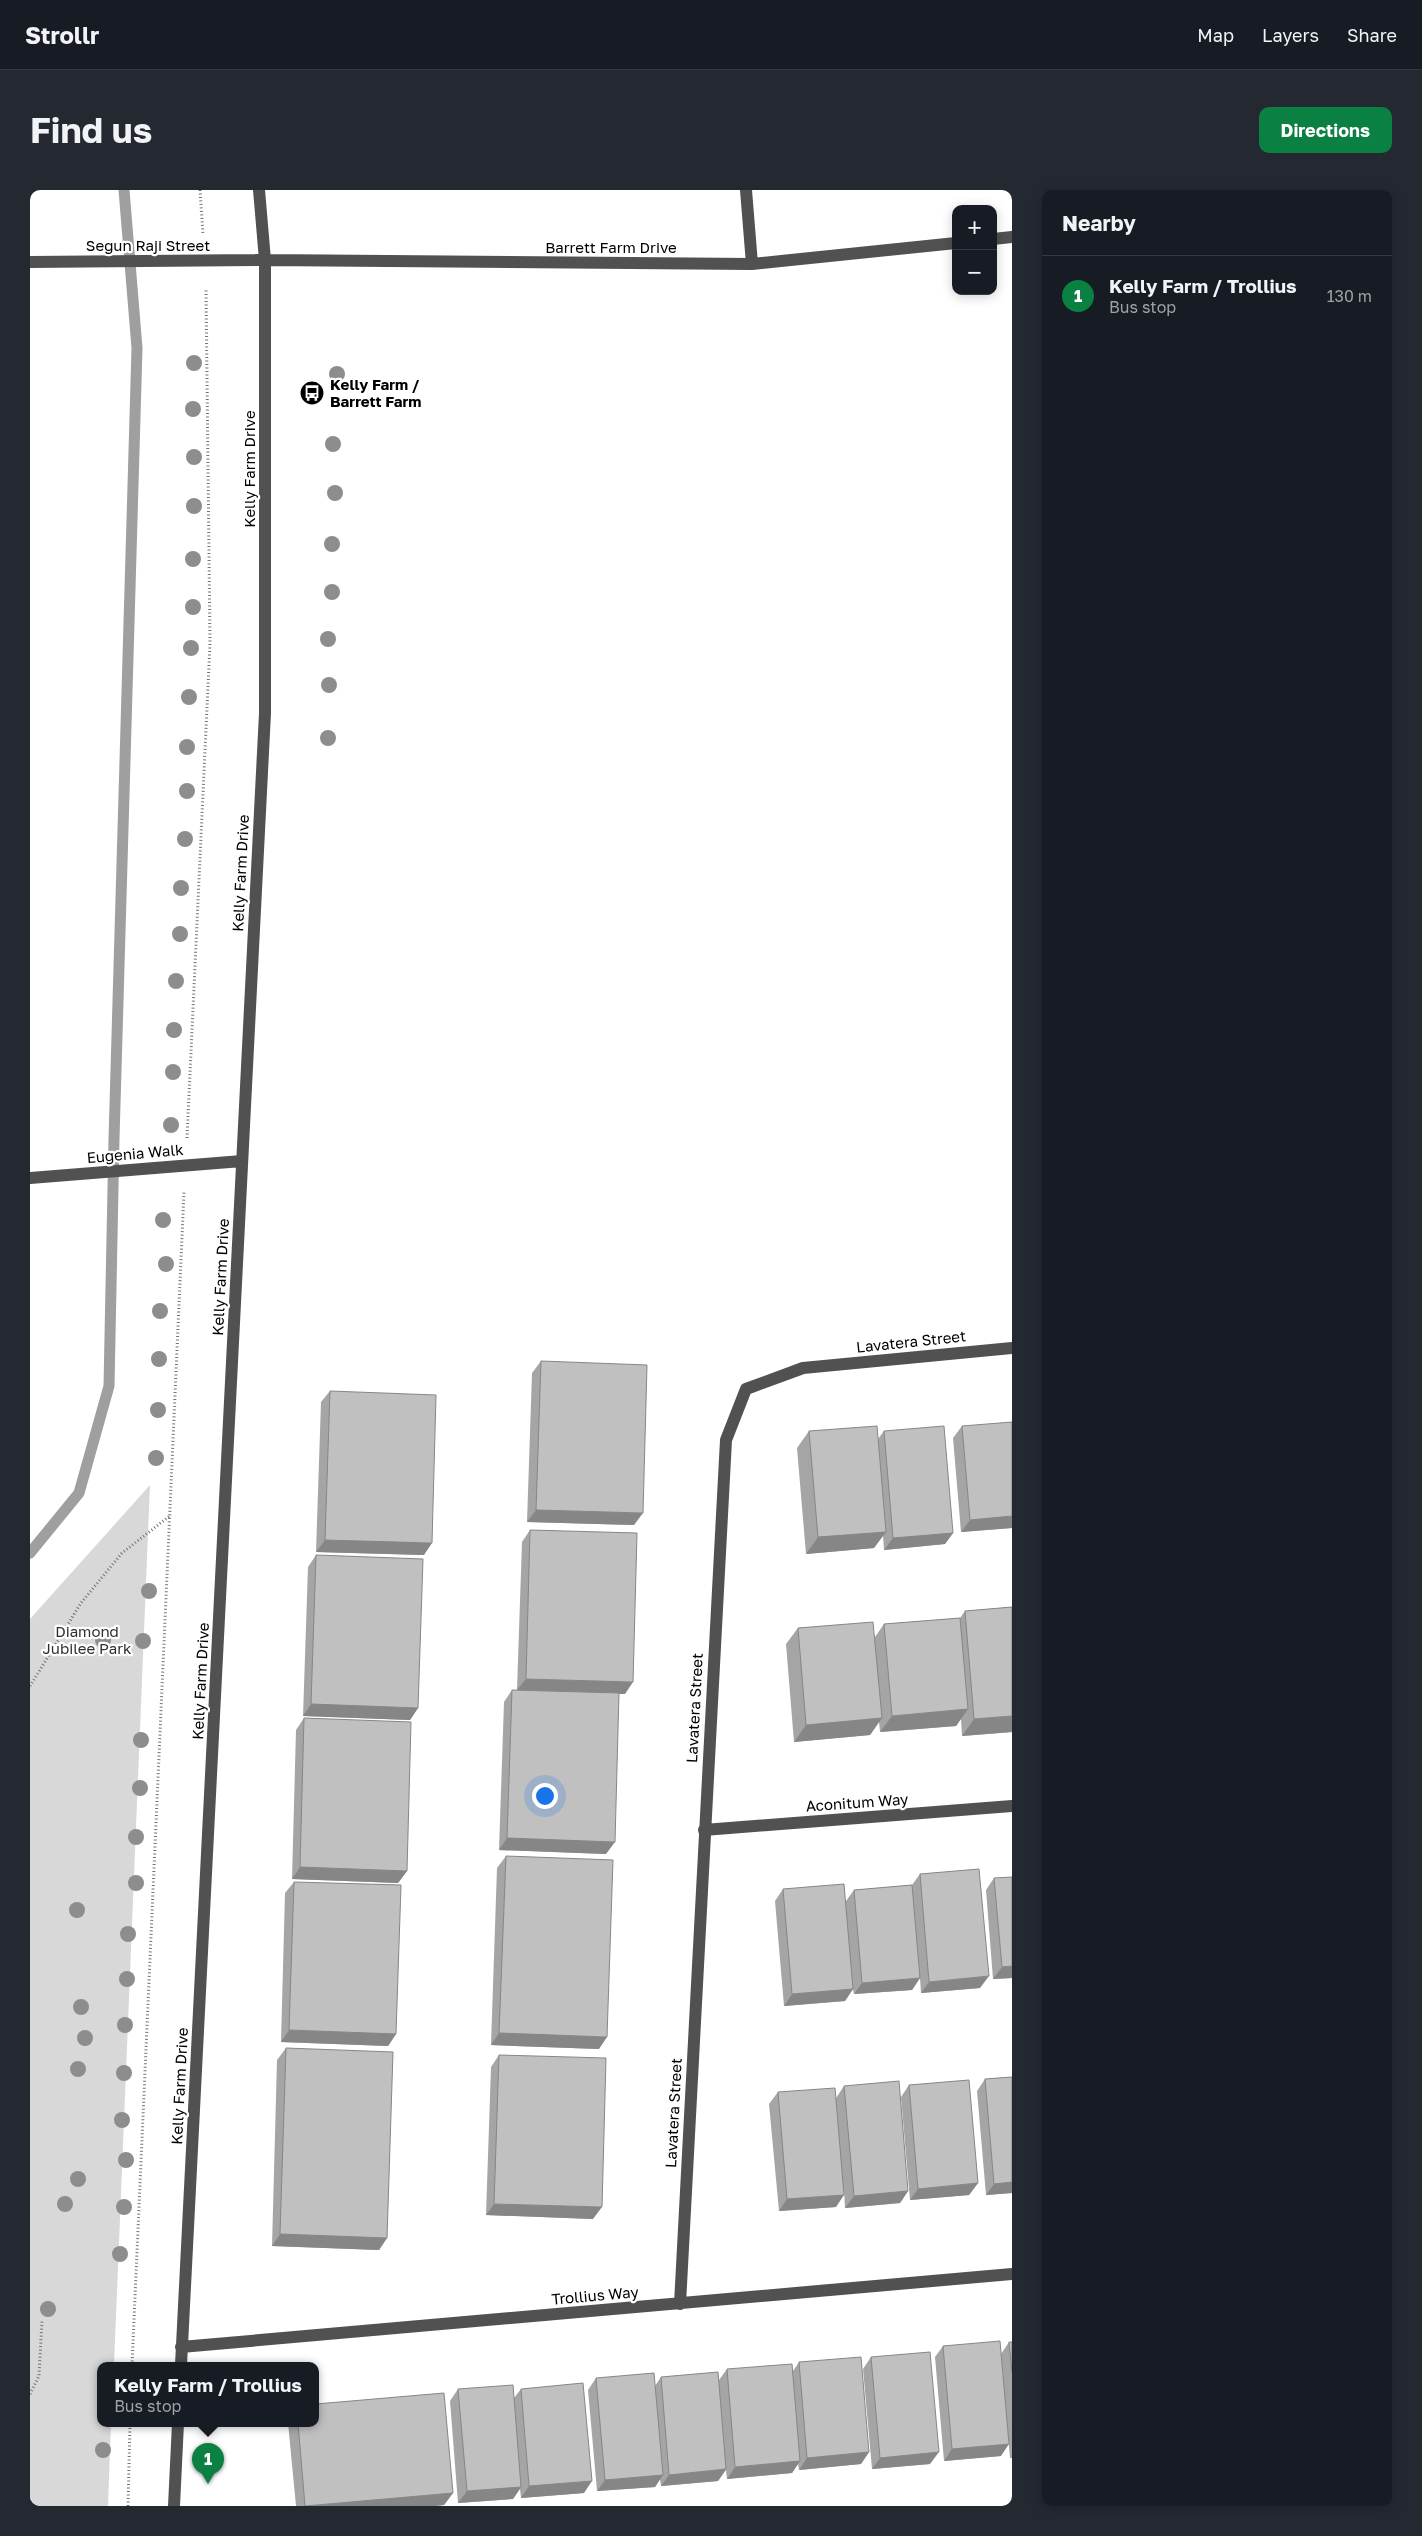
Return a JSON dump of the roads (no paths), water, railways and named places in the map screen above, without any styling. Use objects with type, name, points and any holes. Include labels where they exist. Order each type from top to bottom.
[{"type":"street","name":"Kelly Farm Drive","points":[[180,2362],[265,713],[265,260],[260,190]]},
{"type":"street","points":[[746,190],[752,264]]},
{"type":"street","points":[[997,239],[1012,237]]},
{"type":"street","name":"Barrett Farm Drive","points":[[265,260],[752,264],[952,243]]},
{"type":"street","name":"Segun Raji Street","points":[[30,262],[265,260]]},
{"type":"street","name":"Eugenia Walk","points":[[30,1178],[242,1161]]},
{"type":"street","name":"Lavatera Street","points":[[680,2304],[726,1440],[746,1389],[803,1368],[1012,1348]]},
{"type":"street","name":"Aconitum Way","points":[[704,1830],[1012,1806]]},
{"type":"street","name":"Trollius Way","points":[[182,2347],[1012,2274]]},
{"type":"street","points":[[174,2506],[178,2427]]},
{"type":"waterway","points":[[30,1553],[79,1493],[109,1386],[114,1139],[137,348],[124,190]]},
{"type":"place","name":"Kelly Farm / Barrett Farm","points":[[312,393]]},
{"type":"place","name":"Kelly Farm / Trollius","points":[[208,2484]]},
{"type":"park label","name":"Diamond Jubilee Park","points":[[87,1640]]}]
